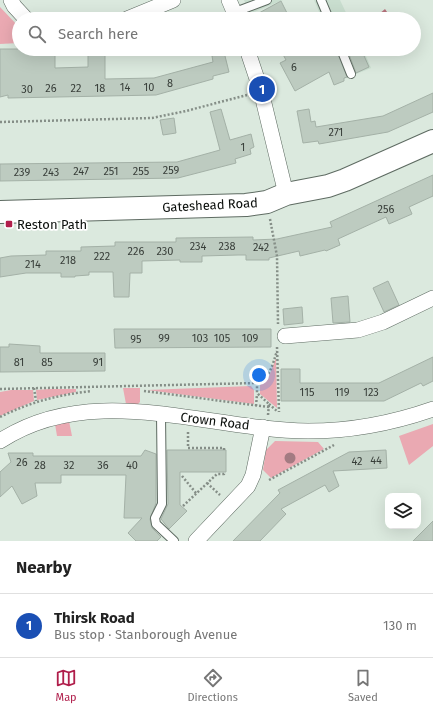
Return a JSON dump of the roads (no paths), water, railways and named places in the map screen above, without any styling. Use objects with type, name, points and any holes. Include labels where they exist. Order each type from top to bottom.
[{"type":"street","points":[[11,0],[20,12]]},
{"type":"street","points":[[144,12],[173,0]]},
{"type":"street","points":[[249,56],[261,91],[276,198]]},
{"type":"street","name":"Gateshead Road","points":[[0,212],[209,208],[246,205],[328,186],[433,141]]},
{"type":"street","points":[[280,336],[358,330],[383,322],[433,298]]},
{"type":"street","name":"Crown Road","points":[[0,442],[28,426],[52,418],[78,412],[123,411],[161,414],[307,431],[336,430],[379,425],[409,418],[433,409]]},
{"type":"street","points":[[196,541],[248,486],[253,475],[265,427]]},
{"type":"lane","points":[[234,10],[267,0]]},
{"type":"lane","points":[[321,0],[326,12]]},
{"type":"lane","points":[[344,56],[351,74]]},
{"type":"lane","points":[[161,414],[162,504],[155,518],[156,524],[174,541]]},
{"type":"place","name":"Thirsk Road","points":[[262,89]]},
{"type":"place","name":"Reston Path","points":[[9,224]]}]
